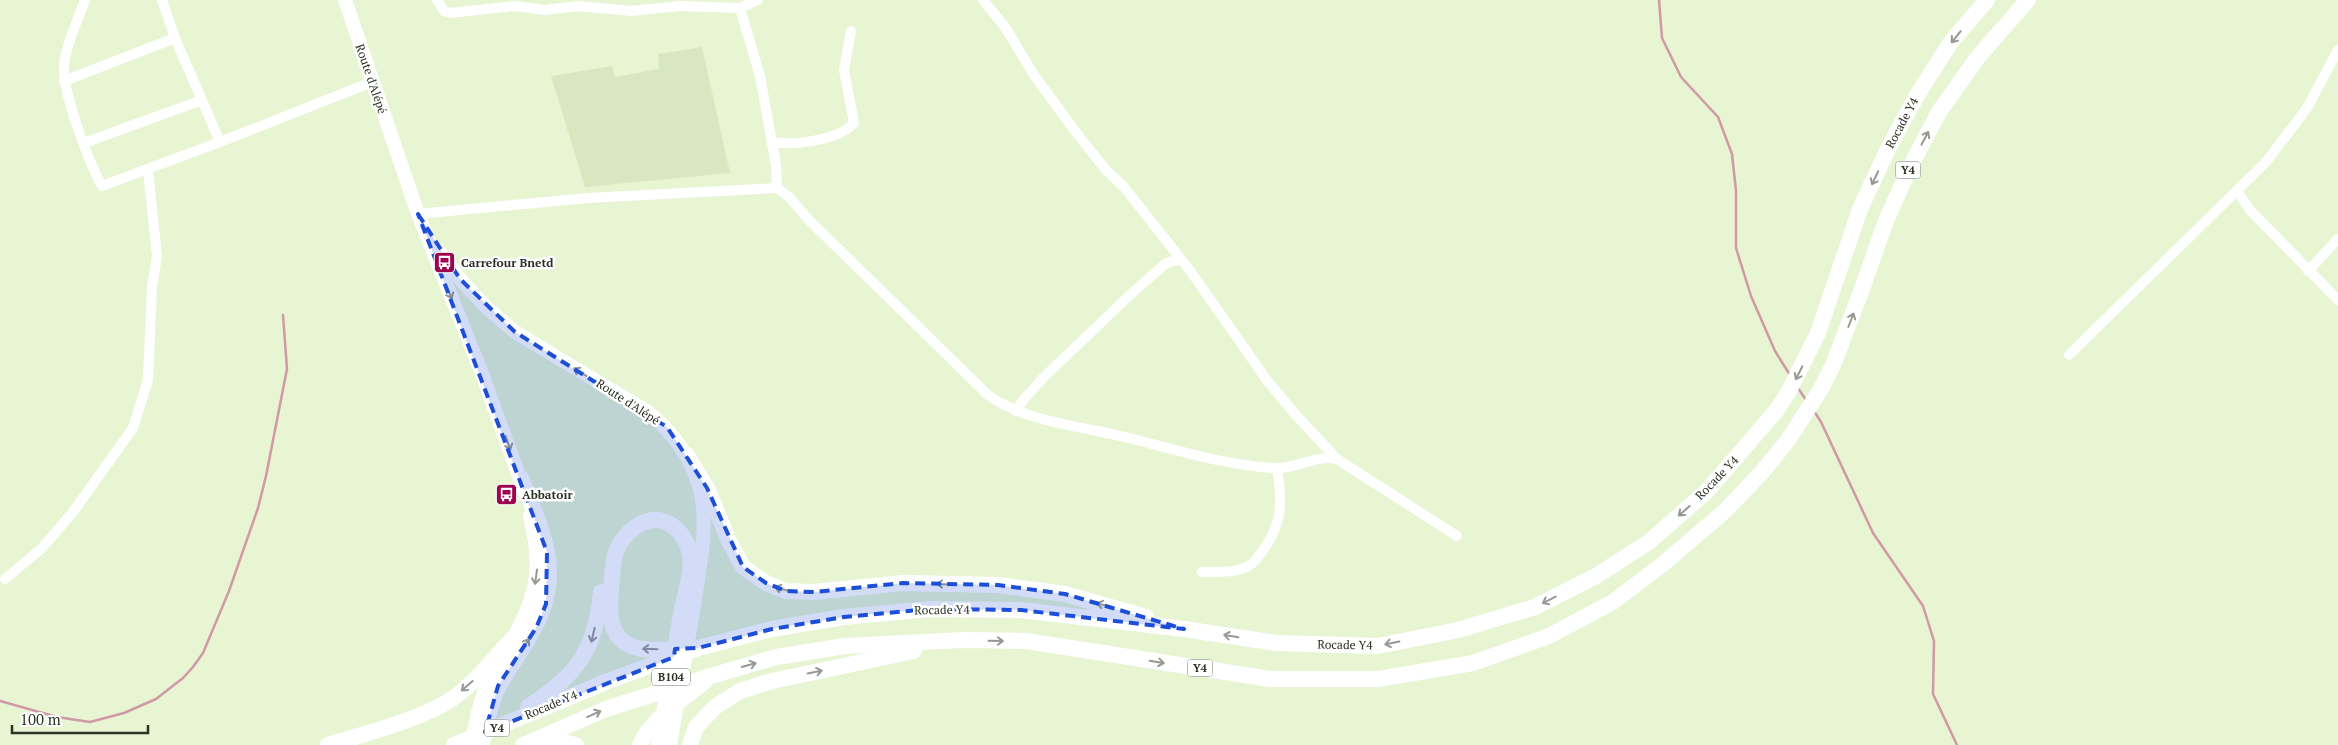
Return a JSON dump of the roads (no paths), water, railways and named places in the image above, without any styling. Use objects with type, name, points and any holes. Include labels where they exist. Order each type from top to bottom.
[{"type":"highway","name":"Rocade Y4","points":[[454,745],[608,682],[698,648],[772,629],[844,617],[929,609],[1021,610],[1184,629],[1276,643],[1378,646],[1458,630],[1535,607],[1596,576],[1649,542],[1707,491],[1776,412],[1789,391],[1818,333],[1860,209],[1888,149],[1916,97],[1952,42],[1987,0]]},
{"type":"highway","name":"Rocade Y4","points":[[523,745],[606,709],[711,676],[776,657],[845,646],[963,640],[1026,642],[1270,679],[1378,679],[1474,663],[1549,636],[1612,602],[1663,564],[1725,511],[1763,472],[1788,440],[1821,389],[1833,365],[1860,297],[1886,221],[1913,161],[1939,112],[1978,57],[2028,0]]},
{"type":"highway","points":[[686,454],[707,488],[729,541],[743,567],[766,583],[786,591],[814,592],[903,583],[998,585],[1065,594],[1184,629]]},
{"type":"highway","points":[[482,745],[493,699],[493,685],[536,628],[546,604],[549,576],[547,552],[541,528],[521,478]]},
{"type":"highway","points":[[495,728],[550,692],[583,657],[590,646],[599,608],[603,564],[608,544],[616,530],[626,521],[646,511],[666,512],[678,518],[689,528],[696,538],[702,556]]},
{"type":"highway","points":[[688,609],[691,562],[688,547],[682,535],[675,527],[663,521],[647,521],[634,528],[622,540],[615,552],[609,617],[613,628],[619,637],[632,647],[646,650],[698,648]]},
{"type":"highway","name":"B104","points":[[659,745],[688,609]]},
{"type":"highway","points":[[328,745],[425,712],[455,697],[473,681],[513,638]]},
{"type":"highway","points":[[690,745],[696,728],[715,707],[740,691],[772,681],[963,640]]},
{"type":"highway","points":[[640,745],[644,734],[656,721],[711,676]]},
{"type":"highway","points":[[544,745],[563,742],[576,745]]},
{"type":"main road","name":"Route d'Alépé","points":[[345,0],[418,214],[481,371],[521,478],[533,528],[538,570],[533,597],[476,722],[472,745]]},
{"type":"main road","name":"Route d'Alépé","points":[[418,214],[444,258],[460,279],[486,307],[515,332],[648,412],[667,427],[686,454],[700,490],[704,523],[702,556],[688,609],[670,745]]},
{"type":"street","points":[[85,0],[64,64],[64,81],[84,143],[102,186],[148,170],[372,82]]},
{"type":"street","points":[[162,0],[175,38],[220,142]]},
{"type":"street","points":[[437,0],[444,11],[450,14],[514,6],[544,10],[578,6],[631,11],[680,6],[740,8],[758,0]]},
{"type":"street","points":[[983,0],[1005,27],[1034,75],[1075,131],[1106,170],[1124,187],[1180,258],[1266,380],[1337,459],[1457,536]]},
{"type":"street","points":[[740,8],[760,76],[772,142],[777,188]]},
{"type":"street","points":[[772,142],[793,144],[811,141],[846,131],[854,122],[844,70],[851,31]]},
{"type":"street","points":[[64,81],[175,38]]},
{"type":"street","points":[[2069,355],[2266,162],[2307,108],[2338,50]]},
{"type":"street","points":[[84,143],[202,100]]},
{"type":"street","points":[[6,579],[42,548],[73,512],[132,428],[135,420],[148,380],[152,287],[157,256],[148,170]]},
{"type":"street","points":[[418,214],[588,198],[777,188],[789,197],[824,234],[988,395],[1016,411],[1129,438],[1213,461],[1277,469],[1324,458],[1337,459]]},
{"type":"street","points":[[2237,191],[2250,210],[2338,300]]},
{"type":"street","points":[[2308,271],[2338,239]]},
{"type":"street","points":[[1016,411],[1044,376],[1131,294],[1165,264],[1180,258]]},
{"type":"street","points":[[1202,572],[1242,570],[1249,566],[1270,541],[1277,529],[1281,502],[1277,469]]},
{"type":"waterway","points":[[1659,0],[1662,38],[1681,77],[1718,117],[1732,154],[1736,191],[1736,248],[1751,296],[1775,351],[1790,375]]},
{"type":"waterway","points":[[0,701],[57,717],[90,722],[124,713],[156,699],[183,678],[193,667],[203,653],[229,591],[258,508],[287,369],[283,315]]},
{"type":"waterway","points":[[1798,388],[1806,400]]},
{"type":"waterway","points":[[1814,411],[1821,422],[1873,533],[1923,606],[1934,641],[1933,694],[1957,745]]},
{"type":"place","name":"Carrefour Bnetd","points":[[445,263]]},
{"type":"place","name":"Abbatoir","points":[[506,495]]}]
